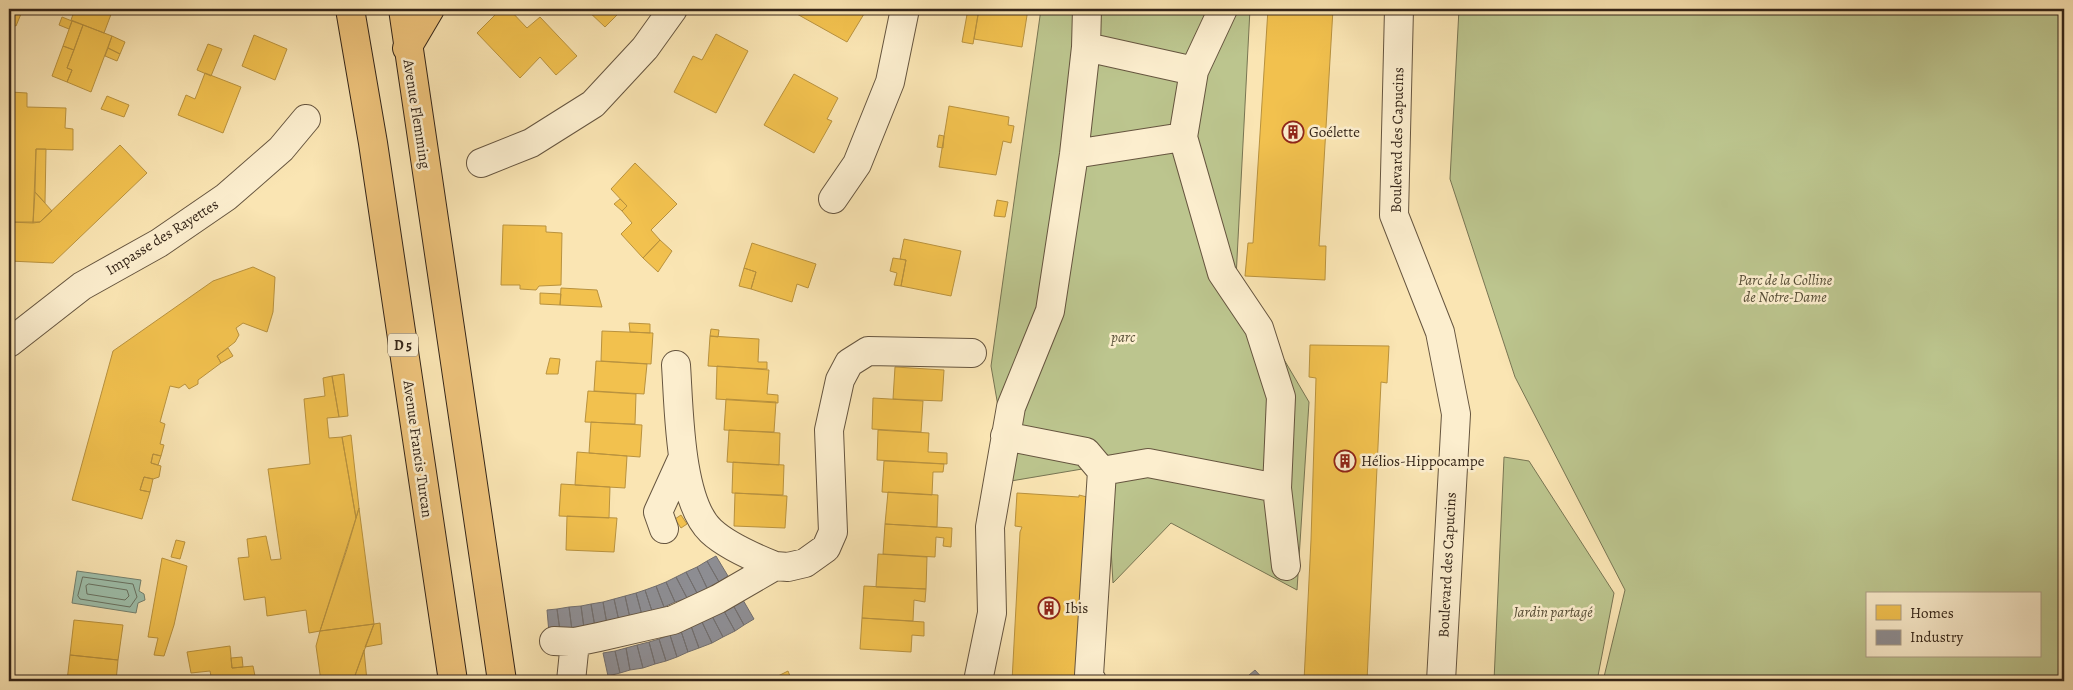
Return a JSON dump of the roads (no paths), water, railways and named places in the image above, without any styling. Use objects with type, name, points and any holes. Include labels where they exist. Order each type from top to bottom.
[{"type":"main road","name":"Avenue Francis Turcan","points":[[350,9],[374,152],[453,681]]},
{"type":"main road","points":[[392,9],[422,210],[433,219],[502,681]]},
{"type":"main road","name":"Avenue Flemming","points":[[403,9],[407,48],[433,219]]},
{"type":"main road","points":[[407,48],[430,9]]},
{"type":"street","points":[[481,163],[531,143],[593,104],[646,48],[673,9]]},
{"type":"street","points":[[833,199],[857,164],[890,82],[905,9]]},
{"type":"street","points":[[978,681],[992,613],[990,527],[1011,407],[1050,311],[1074,154],[1086,48],[1087,9]]},
{"type":"street","points":[[1223,9],[1194,71],[1183,137],[1222,274],[1259,328],[1281,397],[1277,488],[1286,566]]},
{"type":"street","name":"Boulevard des Capucins","points":[[1399,9],[1394,215],[1440,332],[1456,414],[1441,681]]},
{"type":"street","points":[[1086,48],[1194,71]]},
{"type":"street","name":"Impasse des Rayettes","points":[[9,343],[82,286],[159,243],[226,197],[281,149],[306,119]]},
{"type":"street","points":[[1074,154],[1183,137]]},
{"type":"street","points":[[676,366],[683,457],[691,492],[698,511],[711,531],[752,556],[775,566],[788,567],[805,563],[826,548],[833,532],[829,430],[840,380],[849,363],[868,351],[972,353]]},
{"type":"street","points":[[1005,436],[1086,452],[1102,471],[1089,675],[1092,681]]},
{"type":"street","points":[[664,529],[658,512],[683,457]]},
{"type":"street","points":[[1102,471],[1148,463],[1277,488]]},
{"type":"street","points":[[571,681],[564,642],[673,620],[718,599],[775,566]]},
{"type":"water","points":[[77,571],[141,580],[139,591],[144,594],[145,600],[138,603],[136,613],[72,603]]},
{"type":"place","name":"Goélette","points":[[1293,132]]},
{"type":"place","name":"Hélios-Hippocampe","points":[[1345,461]]},
{"type":"place","name":"Ibis","points":[[1049,608]]},
{"type":"park label","name":"Parc de la Colline de Notre-Dame","points":[[1785,288]]},
{"type":"park label","name":"parc","points":[[1123,337]]},
{"type":"park label","name":"Jardin partagé","points":[[1553,612]]}]
